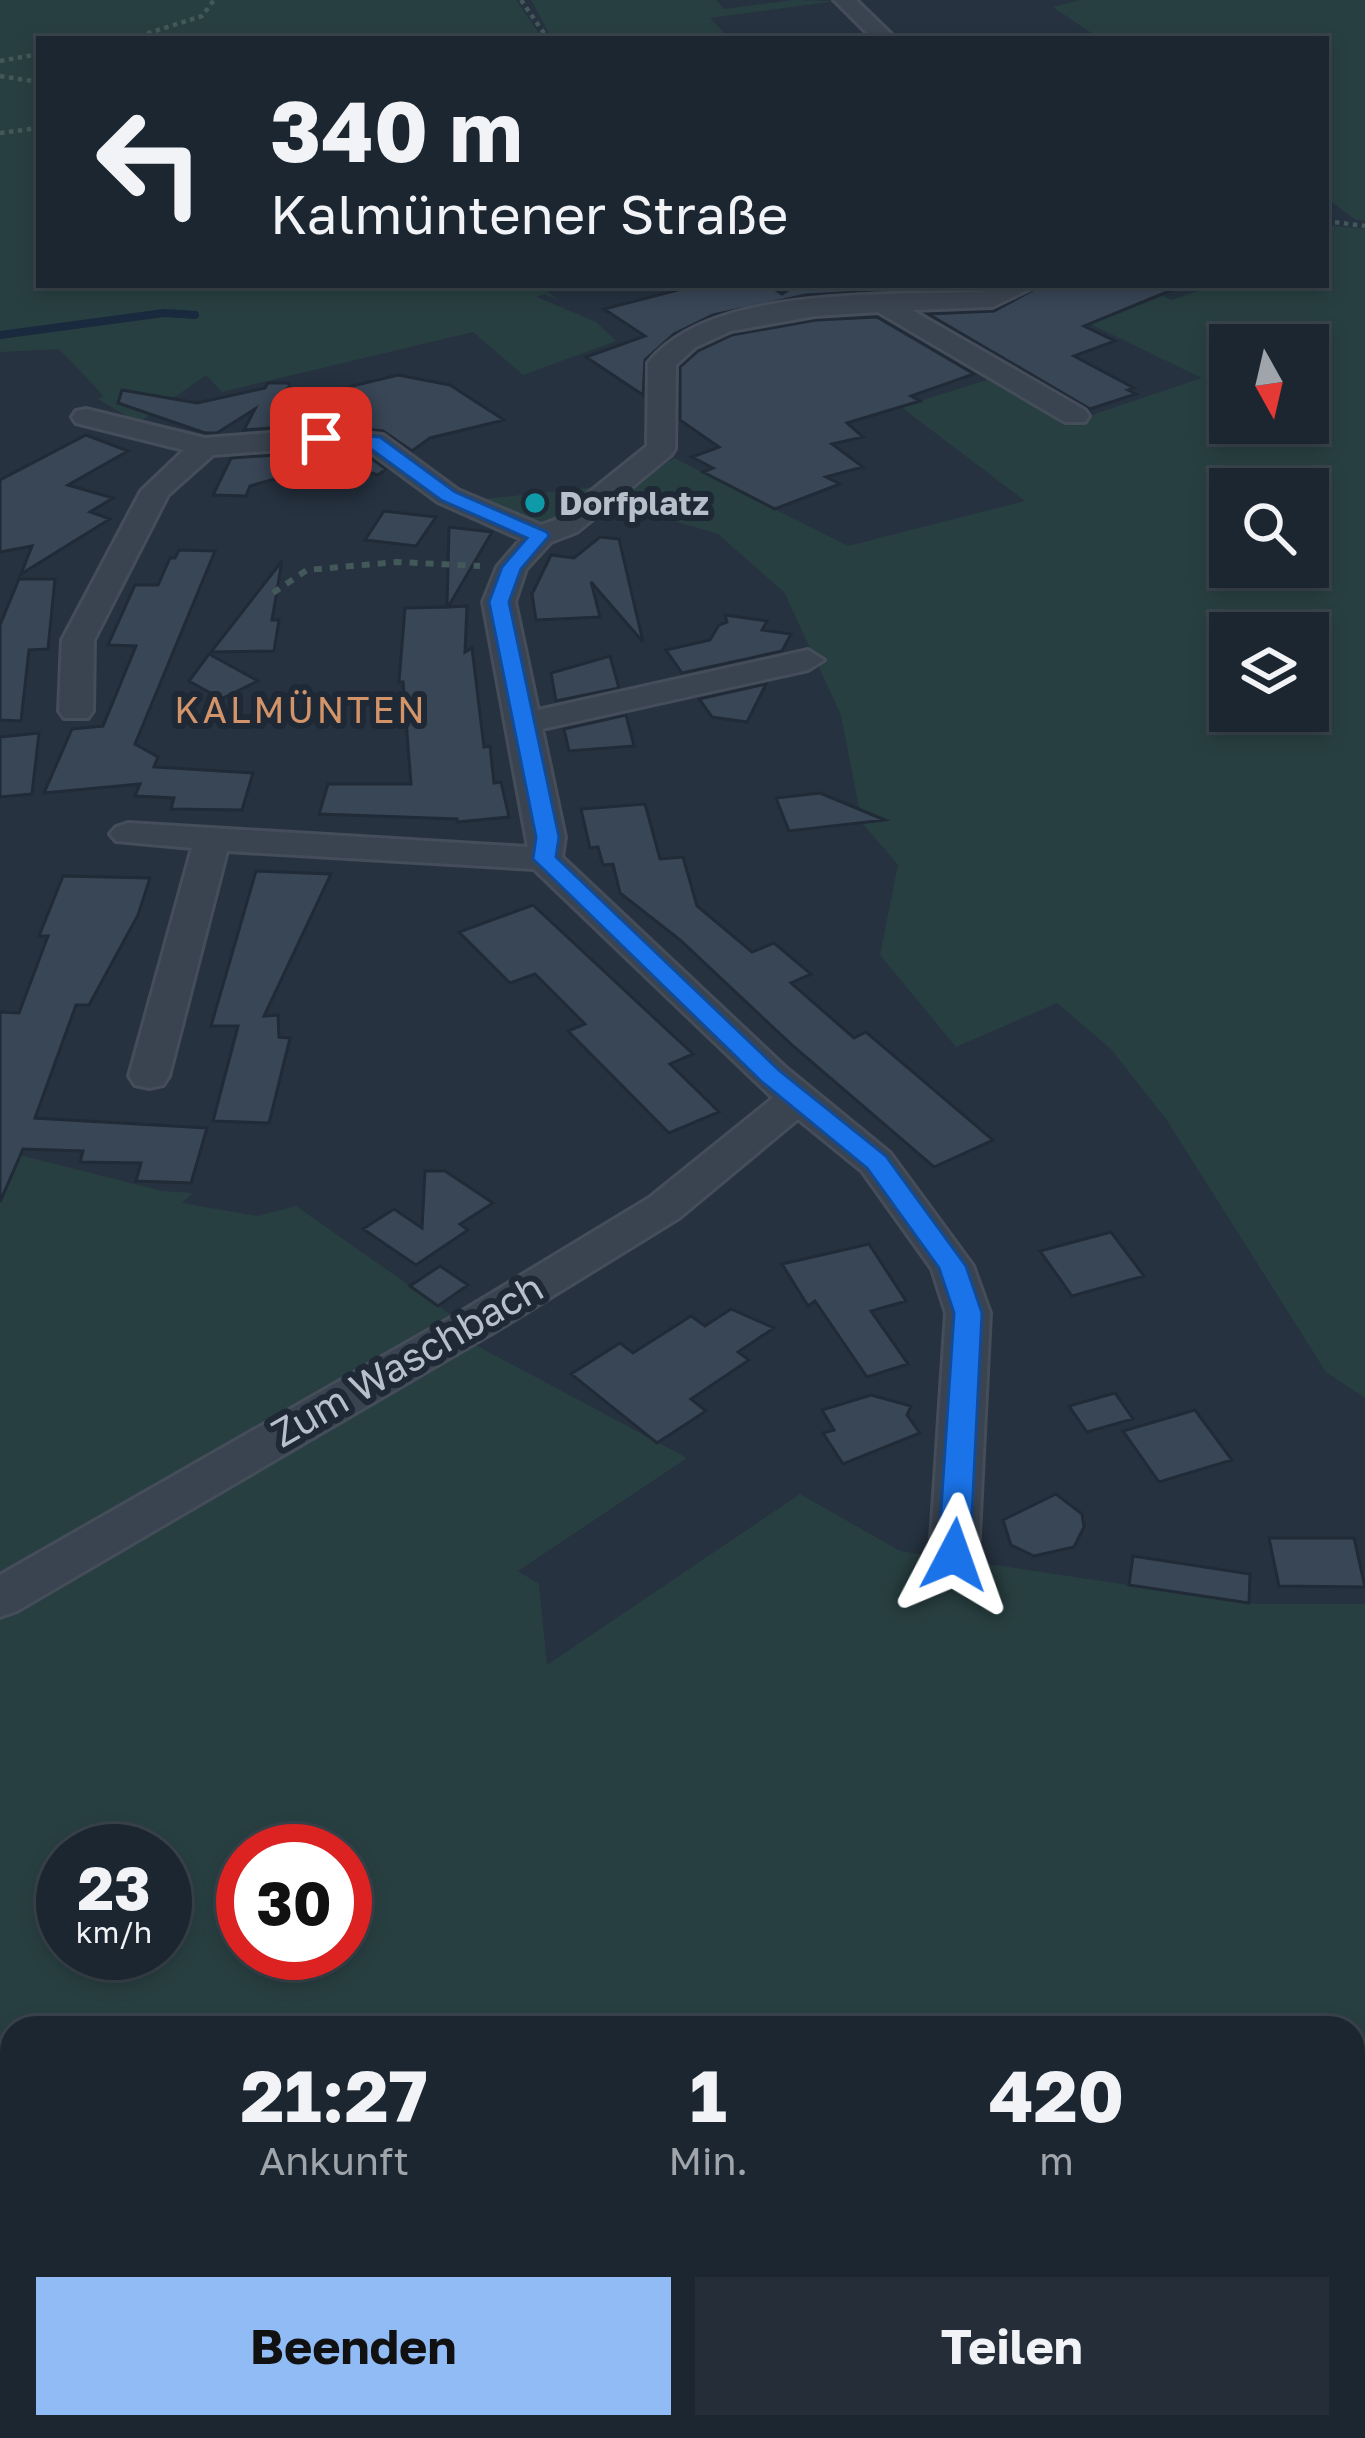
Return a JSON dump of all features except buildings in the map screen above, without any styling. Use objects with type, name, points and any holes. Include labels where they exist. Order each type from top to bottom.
[{"type":"street","points":[[844,0],[882,36]]},
{"type":"street","points":[[544,859],[547,837],[500,614],[501,589],[512,567],[540,536],[566,526],[661,448],[662,364],[691,337],[754,316],[973,301],[1019,288]]},
{"type":"street","points":[[930,330],[937,319],[971,307],[973,301]]},
{"type":"street","points":[[887,306],[1075,416]]},
{"type":"street","points":[[86,417],[205,447],[321,438],[373,441],[448,496],[540,536]]},
{"type":"street","points":[[76,711],[78,640],[156,491],[205,447]]},
{"type":"street","points":[[521,722],[570,716],[808,660]]},
{"type":"street","points":[[128,834],[544,859],[798,1099],[877,1162],[961,1283],[968,1313],[954,1555]]},
{"type":"street","points":[[149,1076],[212,839]]},
{"type":"street","name":"Zum Waschbach","points":[[0,1598],[479,1321],[664,1208],[798,1099]]},
{"type":"path","points":[[131,36],[152,35],[202,16],[214,0]]},
{"type":"path","points":[[521,0],[546,36]]},
{"type":"path","points":[[0,61],[36,55]]},
{"type":"path","points":[[0,76],[36,82]]},
{"type":"path","points":[[0,133],[36,128]]},
{"type":"path","points":[[1329,221],[1365,226]]},
{"type":"path","points":[[273,592],[307,570],[397,562],[512,567]]},
{"type":"green space","points":[[0,0],[516,0],[541,36],[36,36],[36,288],[560,288],[546,291],[559,300],[544,294],[537,297],[596,322],[616,341],[523,375],[473,332],[222,392],[206,375],[138,423],[98,399],[104,396],[59,349],[0,352]]},
{"type":"green space","points":[[531,0],[716,0],[724,9],[793,0],[836,1],[710,18],[727,36],[550,36]]},
{"type":"green space","points":[[1080,0],[1365,0],[1365,221],[1356,220],[1329,200],[1329,36],[1096,36],[1053,7]]},
{"type":"green space","points":[[1329,225],[1365,229],[1365,1398],[1326,1372],[1166,1119],[1111,1049],[1057,1003],[956,1047],[880,955],[898,865],[862,823],[841,715],[784,592],[718,534],[609,502],[674,458],[848,546],[1025,501],[901,407],[996,377],[1071,422],[1202,378],[1090,324],[1161,295],[1171,300],[1201,290],[1197,288],[1329,288]]},
{"type":"green space","points":[[595,487],[563,513],[538,522],[475,500]]},
{"type":"green space","points":[[0,1150],[162,1191],[193,1193],[182,1203],[257,1216],[296,1206],[450,1314],[0,1580]]},
{"type":"green space","points":[[468,1341],[687,1458],[518,1571],[539,1584],[547,1665],[800,1494],[900,1551],[1255,1604],[1365,1604],[1365,2016],[0,2016],[0,1610]]},
{"type":"waterway","points":[[0,335],[164,313],[195,315]]},
{"type":"place","name":"Dorfplatz","points":[[535,503]]},
{"type":"district","name":"KALMÜNTEN","points":[[301,710]]},
{"type":"route","points":[[321,438],[373,441],[448,496],[496,521],[540,536],[512,567],[499,602],[547,837],[544,859],[771,1076],[865,1150],[902,1192],[952,1266],[968,1313],[954,1555]]}]
